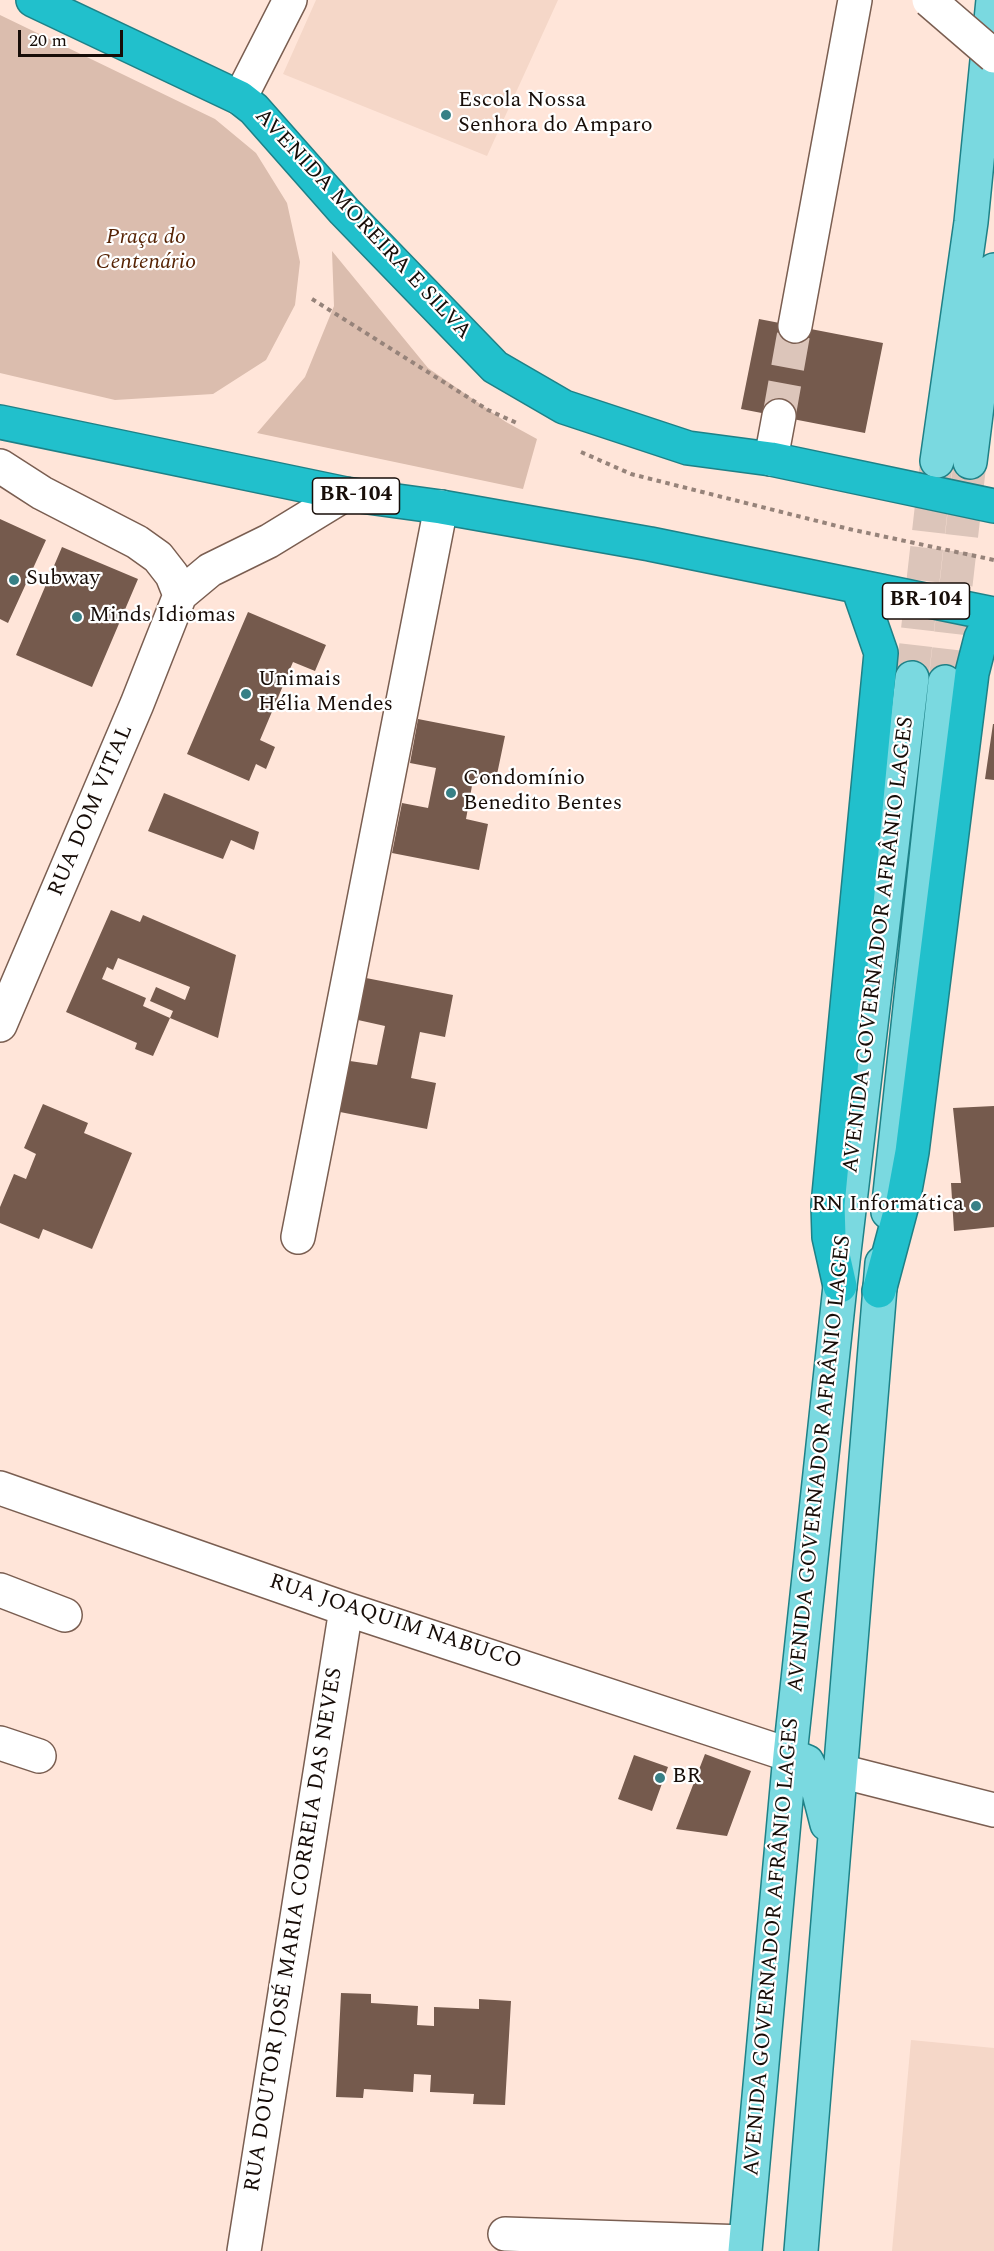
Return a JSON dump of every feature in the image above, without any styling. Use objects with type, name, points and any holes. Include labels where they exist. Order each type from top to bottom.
[{"type":"highway","name":"AVENIDA MOREIRA E SILVA","points":[[33,0],[240,98],[254,109],[344,211],[495,367],[564,407],[688,448],[771,459],[994,506]]},
{"type":"highway","name":"BR-104","points":[[0,422],[346,494],[441,507],[650,544],[994,614]]},
{"type":"highway","points":[[840,1286],[829,1237],[828,1205],[881,653],[858,587]]},
{"type":"highway","points":[[879,1291],[903,1202],[912,1152],[972,673],[981,638],[994,614]]},
{"type":"main road","points":[[937,461],[971,222],[993,0]]},
{"type":"main road","points":[[970,462],[994,270]]},
{"type":"main road","name":"AVENIDA GOVERNADOR AFRÂNIO LAGES","points":[[745,2247],[790,1755],[840,1286],[912,678]]},
{"type":"main road","name":"AVENIDA GOVERNADOR AFRÂNIO LAGES","points":[[801,2251],[879,1291],[945,682]]},
{"type":"main road","points":[[790,1755],[807,1762],[816,1781],[828,1825],[832,1865]]},
{"type":"street","points":[[240,98],[290,0]]},
{"type":"street","points":[[795,326],[855,0]]},
{"type":"street","points":[[929,0],[994,56]]},
{"type":"street","points":[[771,459],[779,416]]},
{"type":"street","points":[[0,466],[42,493],[98,520],[158,557],[172,574],[180,595]]},
{"type":"street","name":"RUA DOM VITAL","points":[[0,1026],[137,705],[180,595],[210,570],[269,541],[346,494]]},
{"type":"street","points":[[298,1237],[441,507]]},
{"type":"street","name":"RUA JOAQUIM NABUCO","points":[[0,1488],[346,1609],[790,1755]]},
{"type":"street","points":[[0,1590],[65,1616]]},
{"type":"street","name":"RUA DOUTOR JOSÉ MARIA CORREIA DAS NEVES","points":[[244,2251],[346,1609]]},
{"type":"street","points":[[0,1743],[39,1756]]},
{"type":"street","points":[[840,1772],[994,1810]]},
{"type":"street","points":[[505,2234],[745,2247]]},
{"type":"shaded area","name":"Escola Nossa Senhora do Amparo","points":[[316,0],[558,0],[487,156],[283,74]]},
{"type":"shaded area","points":[[911,2040],[994,2048],[994,2251],[892,2251]]},
{"type":"green space","name":"Praça do Centenário","points":[[0,15],[215,119],[256,153],[287,203],[300,262],[295,305],[266,360],[213,394],[115,400],[0,373]]},
{"type":"green space","points":[[332,251],[428,368],[506,422],[537,439],[523,489],[257,433],[305,377],[334,306]]},
{"type":"building","points":[[759,319],[883,343],[865,433],[741,409]]},
{"type":"building","name":"Subway","points":[[0,519],[46,540],[8,623],[0,619]]},
{"type":"building","name":"Minds Idiomas","points":[[62,547],[138,579],[92,687],[16,655]]},
{"type":"building","name":"Unimais Hélia Mendes","points":[[248,612],[326,645],[315,671],[293,662],[260,740],[275,747],[266,769],[256,764],[249,781],[187,754]]},
{"type":"building","name":"Condomínio Benedito Bentes","points":[[418,719],[505,736],[495,784],[473,780],[466,819],[488,824],[479,870],[392,853],[402,803],[428,808],[436,768],[410,763]]},
{"type":"building","points":[[994,724],[994,780],[985,779]]},
{"type":"building","points":[[164,793],[259,832],[254,850],[231,840],[223,859],[148,831]]},
{"type":"building","points":[[111,910],[140,922],[143,915],[236,955],[218,1038],[170,1018],[153,1056],[135,1049],[137,1043],[66,1012]],"holes":[[[118,958],[190,987],[185,1000],[156,987],[150,1001],[173,1011],[170,1018],[143,1006],[146,998],[102,979],[107,967],[113,970]]]},
{"type":"building","points":[[366,978],[453,995],[445,1037],[420,1032],[411,1078],[436,1083],[427,1129],[340,1112],[350,1061],[377,1065],[385,1026],[358,1020]]},
{"type":"building","points":[[43,1104],[88,1123],[84,1133],[132,1153],[92,1249],[43,1229],[39,1239],[0,1223],[0,1207],[14,1174],[26,1179],[36,1154],[24,1148]]},
{"type":"building","points":[[994,1106],[994,1227],[954,1231],[951,1183],[961,1183],[953,1108]]},
{"type":"building","points":[[705,1754],[751,1771],[727,1836],[676,1829]]},
{"type":"building","points":[[634,1755],[668,1767],[652,1811],[618,1799]]},
{"type":"building","points":[[341,1993],[371,1994],[371,2003],[418,2006],[417,2025],[434,2026],[434,2007],[479,2009],[479,1999],[511,2001],[505,2105],[473,2104],[474,2094],[430,2092],[431,2075],[414,2074],[413,2092],[364,2089],[363,2098],[336,2097]]},
{"type":"tunnel","points":[[779,416],[795,326]]},
{"type":"tunnel","points":[[945,682],[970,462]]},
{"type":"tunnel","points":[[912,678],[936,466]]},
{"type":"place","name":"Escola Nossa Senhora do Amparo","points":[[446,115]]},
{"type":"place","name":"Subway","points":[[14,580]]},
{"type":"place","name":"Minds Idiomas","points":[[77,617]]},
{"type":"place","name":"Unimais Hélia Mendes","points":[[246,694]]},
{"type":"place","name":"Condomínio Benedito Bentes","points":[[451,793]]},
{"type":"place","name":"RN Informática","points":[[976,1206]]},
{"type":"place","name":"BR","points":[[660,1778]]}]
